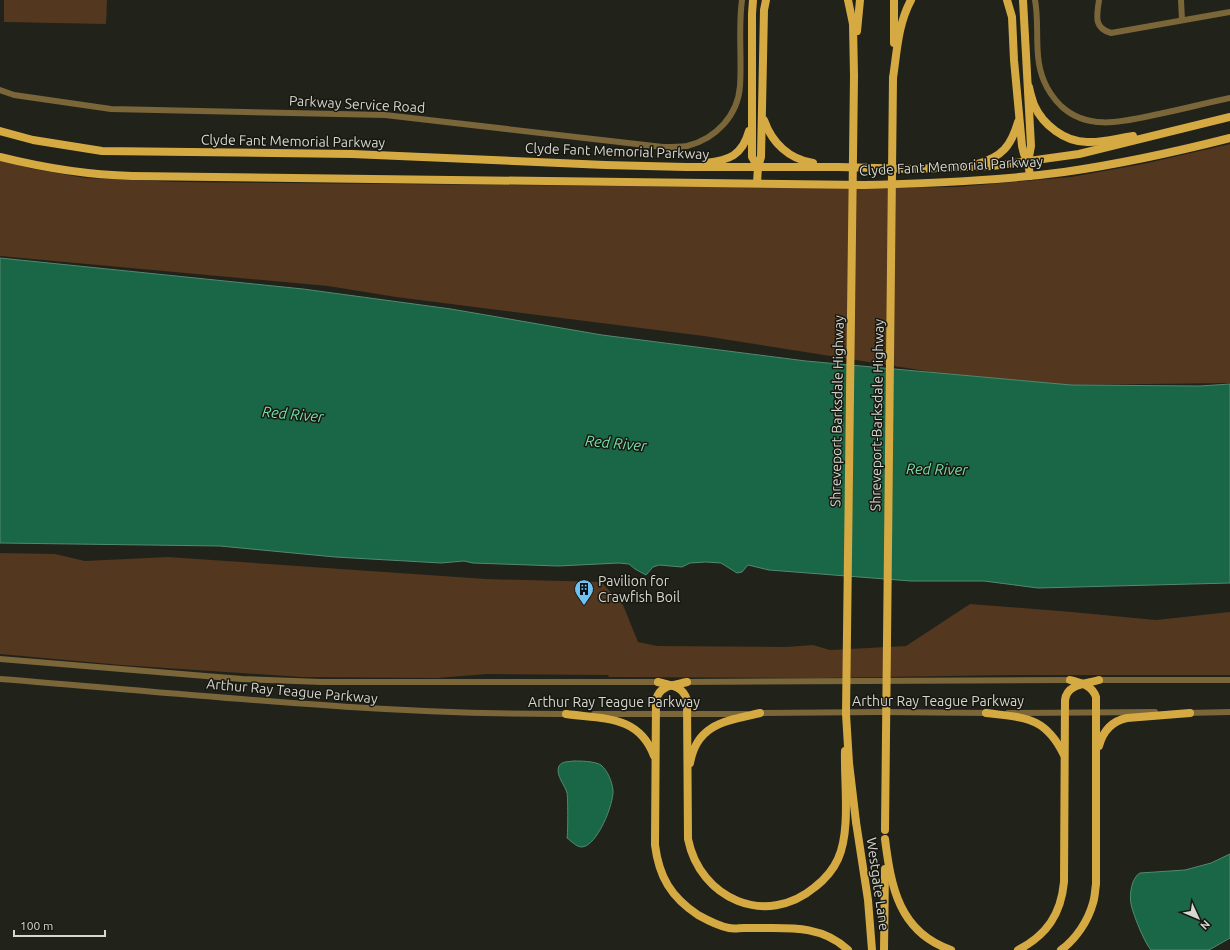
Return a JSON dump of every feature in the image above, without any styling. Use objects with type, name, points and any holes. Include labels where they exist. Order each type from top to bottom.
[{"type":"main road","points":[[753,0],[752,157],[758,167]]},
{"type":"main road","points":[[758,184],[758,167],[761,157],[764,10],[766,0]]},
{"type":"main road","points":[[848,0],[853,24],[854,76]]},
{"type":"main road","name":"Shreveport Barksdale Highway","points":[[856,822],[846,714],[854,76],[860,0]]},
{"type":"main road","name":"Shreveport-Barksdale Highway","points":[[885,830],[894,0]]},
{"type":"main road","points":[[893,78],[900,28],[904,13],[911,0]]},
{"type":"main road","points":[[1007,0],[1012,17],[1014,60],[1022,146],[1028,162],[1030,176]]},
{"type":"main road","points":[[1023,0],[1032,146],[1028,162]]},
{"type":"main road","points":[[1029,87],[1034,105],[1040,116],[1054,130],[1067,138],[1076,141],[1105,141],[1199,124]]},
{"type":"main road","points":[[762,115],[773,138],[779,146],[793,157],[811,163],[839,166]]},
{"type":"main road","name":"Clyde Fant Memorial Parkway","points":[[0,131],[33,140],[102,151],[352,154],[605,166],[839,166],[912,169],[992,166],[1079,154],[1230,117]]},
{"type":"main road","points":[[962,168],[985,162],[1001,154],[1014,136],[1019,118]]},
{"type":"main road","points":[[686,167],[723,160],[736,154],[747,139],[752,123]]},
{"type":"main road","name":"Clyde Fant Memorial Parkway","points":[[0,157],[77,173],[125,176],[864,185],[923,184],[1030,176],[1098,167],[1149,158],[1230,138]]},
{"type":"main road","points":[[1061,950],[1077,934],[1087,919],[1094,902],[1096,884],[1096,695],[1084,684],[1070,680]]},
{"type":"main road","points":[[1018,950],[1035,939],[1046,929],[1053,920],[1063,896],[1065,698],[1067,692],[1073,687],[1099,680]]},
{"type":"main road","points":[[658,682],[680,688],[687,700],[688,839],[690,853],[696,866],[716,888],[728,898],[741,903],[766,906],[779,905],[800,898],[820,884],[838,860],[845,837],[846,823],[846,714]]},
{"type":"main road","points":[[687,682],[671,685],[662,689],[656,700],[655,845],[656,856],[662,876],[676,897],[705,919],[728,928],[790,927],[820,932],[838,942],[848,950]]},
{"type":"main road","points":[[688,782],[690,762],[693,752],[696,744],[706,732],[723,722],[760,713]]},
{"type":"main road","points":[[986,713],[1022,718],[1038,723],[1053,736],[1065,757]]},
{"type":"main road","points":[[1097,754],[1099,743],[1104,733],[1111,725],[1119,720],[1190,713]]},
{"type":"main road","points":[[566,714],[613,720],[631,726],[646,740],[656,762]]},
{"type":"main road","name":"Westgate Lane","points":[[856,822],[868,900],[872,950]]},
{"type":"main road","name":"Westgate Lane","points":[[884,950],[885,830]]},
{"type":"main road","points":[[885,839],[889,874],[900,906],[924,935],[951,950]]},
{"type":"street","name":"Parkway Service Road","points":[[0,90],[14,95],[111,108],[386,115],[663,147],[686,146],[698,143],[722,127],[735,106],[739,92],[742,0]]},
{"type":"street","points":[[1035,0],[1039,62],[1044,80],[1056,101],[1072,114],[1083,120],[1115,123],[1230,98]]},
{"type":"street","points":[[1099,0],[1097,21],[1102,29],[1111,33],[1230,12]]},
{"type":"street","points":[[1181,0],[1182,20]]},
{"type":"street","name":"Arthur Ray Teague Parkway","points":[[0,659],[242,679],[322,682],[1230,680]]},
{"type":"street","name":"Arthur Ray Teague Parkway","points":[[0,679],[380,710],[478,714],[1230,712]]},
{"type":"shaded area","points":[[4,0],[107,0],[106,24],[4,22]]},
{"type":"shaded area","points":[[1230,144],[1230,383],[1068,385],[932,372],[704,336],[396,297],[328,286],[0,256],[0,160],[33,169],[86,178],[179,182],[843,188],[956,187],[1071,177],[1143,164]]},
{"type":"shaded area","points":[[0,553],[55,554],[85,561],[168,557],[486,579],[601,582],[623,605],[638,642],[657,646],[786,647],[813,645],[830,650],[906,646],[970,604],[1156,620],[1230,612],[1230,675],[1012,675],[819,678],[609,677],[608,675],[487,674],[437,678],[301,677],[121,665],[0,654]]},
{"type":"water","name":"Red River","points":[[0,258],[303,289],[451,309],[602,335],[806,361],[1071,385],[1200,386],[1230,384],[1230,583],[1038,588],[984,581],[911,581],[769,570],[748,565],[742,572],[737,573],[721,563],[706,562],[690,563],[682,567],[659,565],[653,567],[646,575],[629,564],[619,563],[558,566],[473,563],[464,561],[441,563],[335,557],[220,546],[0,543]]},
{"type":"water","points":[[573,761],[591,762],[601,765],[606,770],[613,790],[611,805],[604,823],[593,840],[588,845],[582,847],[575,845],[567,838],[567,793],[558,773],[560,764]]},
{"type":"water","points":[[1230,854],[1230,938],[1209,950],[1151,950],[1139,928],[1131,904],[1130,896],[1132,886],[1137,875],[1140,873],[1185,870],[1211,863]]},
{"type":"place","name":"Pavilion for Crawfish Boil","points":[[584,606]]}]
